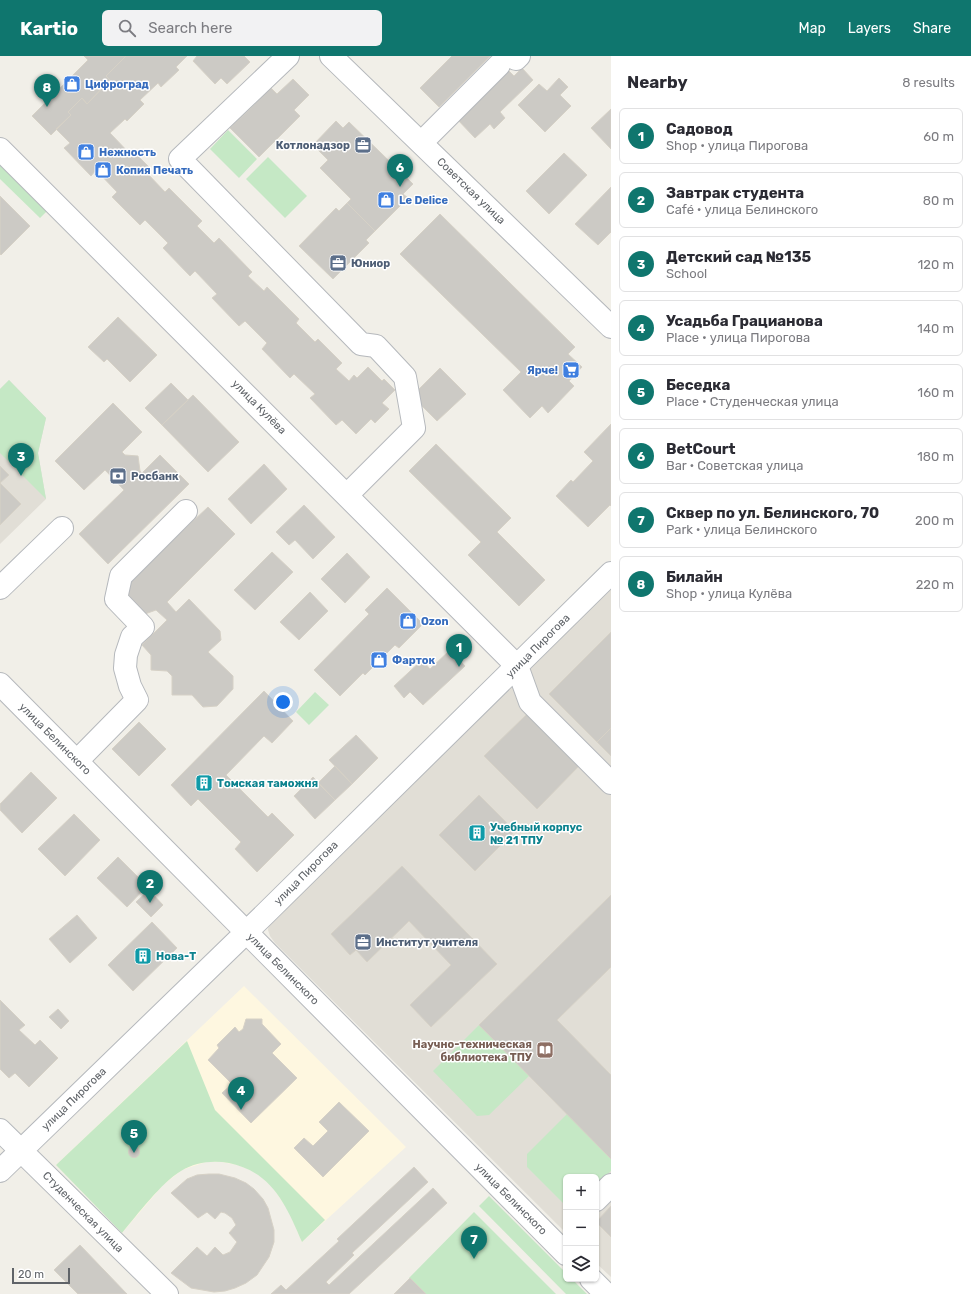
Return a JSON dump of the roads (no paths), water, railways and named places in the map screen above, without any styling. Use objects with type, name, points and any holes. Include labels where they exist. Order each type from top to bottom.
[{"type":"street","points":[[288,56],[180,159],[361,344],[376,346],[405,377],[414,428],[347,495]]},
{"type":"street","name":"Советская улица","points":[[331,56],[611,327]]},
{"type":"street","points":[[421,143],[511,60]]},
{"type":"street","name":"улица Кулёва","points":[[0,149],[517,666]]},
{"type":"street","points":[[77,761],[137,700],[130,686],[125,668],[126,655],[132,637],[143,627],[116,599],[121,576],[186,510]]},
{"type":"street","points":[[0,588],[62,528]]},
{"type":"street","name":"улица Пирогова","points":[[0,1171],[246,932],[611,573]]},
{"type":"street","points":[[517,666],[530,702],[611,783]]},
{"type":"street","name":"улица Белинского","points":[[0,684],[246,932],[562,1241]]},
{"type":"street","name":"Студенческая улица","points":[[0,1130],[167,1294]]},
{"type":"street","points":[[599,1197],[611,1185]]},
{"type":"street","points":[[594,1282],[606,1294]]},
{"type":"place","name":"Цифроград","points":[[72,84]]},
{"type":"place","name":"Билайн","points":[[47,107]]},
{"type":"place","name":"Котлонадзор","points":[[363,145]]},
{"type":"place","name":"Нежность","points":[[86,152]]},
{"type":"place","name":"Копия Печать","points":[[103,170]]},
{"type":"place","name":"BetCourt","points":[[400,187]]},
{"type":"place","name":"Le Delice","points":[[386,200]]},
{"type":"place","name":"Юниор","points":[[338,263]]},
{"type":"place","name":"Ярче!","points":[[571,370]]},
{"type":"place","name":"Детский сад №135","points":[[21,476]]},
{"type":"place","name":"Росбанк","points":[[118,476]]},
{"type":"place","name":"Ozon","points":[[408,621]]},
{"type":"place","name":"Фарток","points":[[379,660]]},
{"type":"place","name":"Садовод","points":[[459,667]]},
{"type":"place","name":"Томская таможня","points":[[204,783]]},
{"type":"place","name":"Учебный корпус № 21 ТПУ","points":[[477,833]]},
{"type":"place","name":"Завтрак студента","points":[[150,903]]},
{"type":"place","name":"Институт учителя","points":[[363,942]]},
{"type":"place","name":"Нова-Т","points":[[143,956]]},
{"type":"place","name":"Научно-техническая библиотека ТПУ","points":[[545,1050]]},
{"type":"place","name":"Усадьба Грацианова","points":[[241,1110]]},
{"type":"place","name":"Беседка","points":[[134,1153]]},
{"type":"place","name":"Сквер по ул. Белинского, 70","points":[[474,1259]]}]
